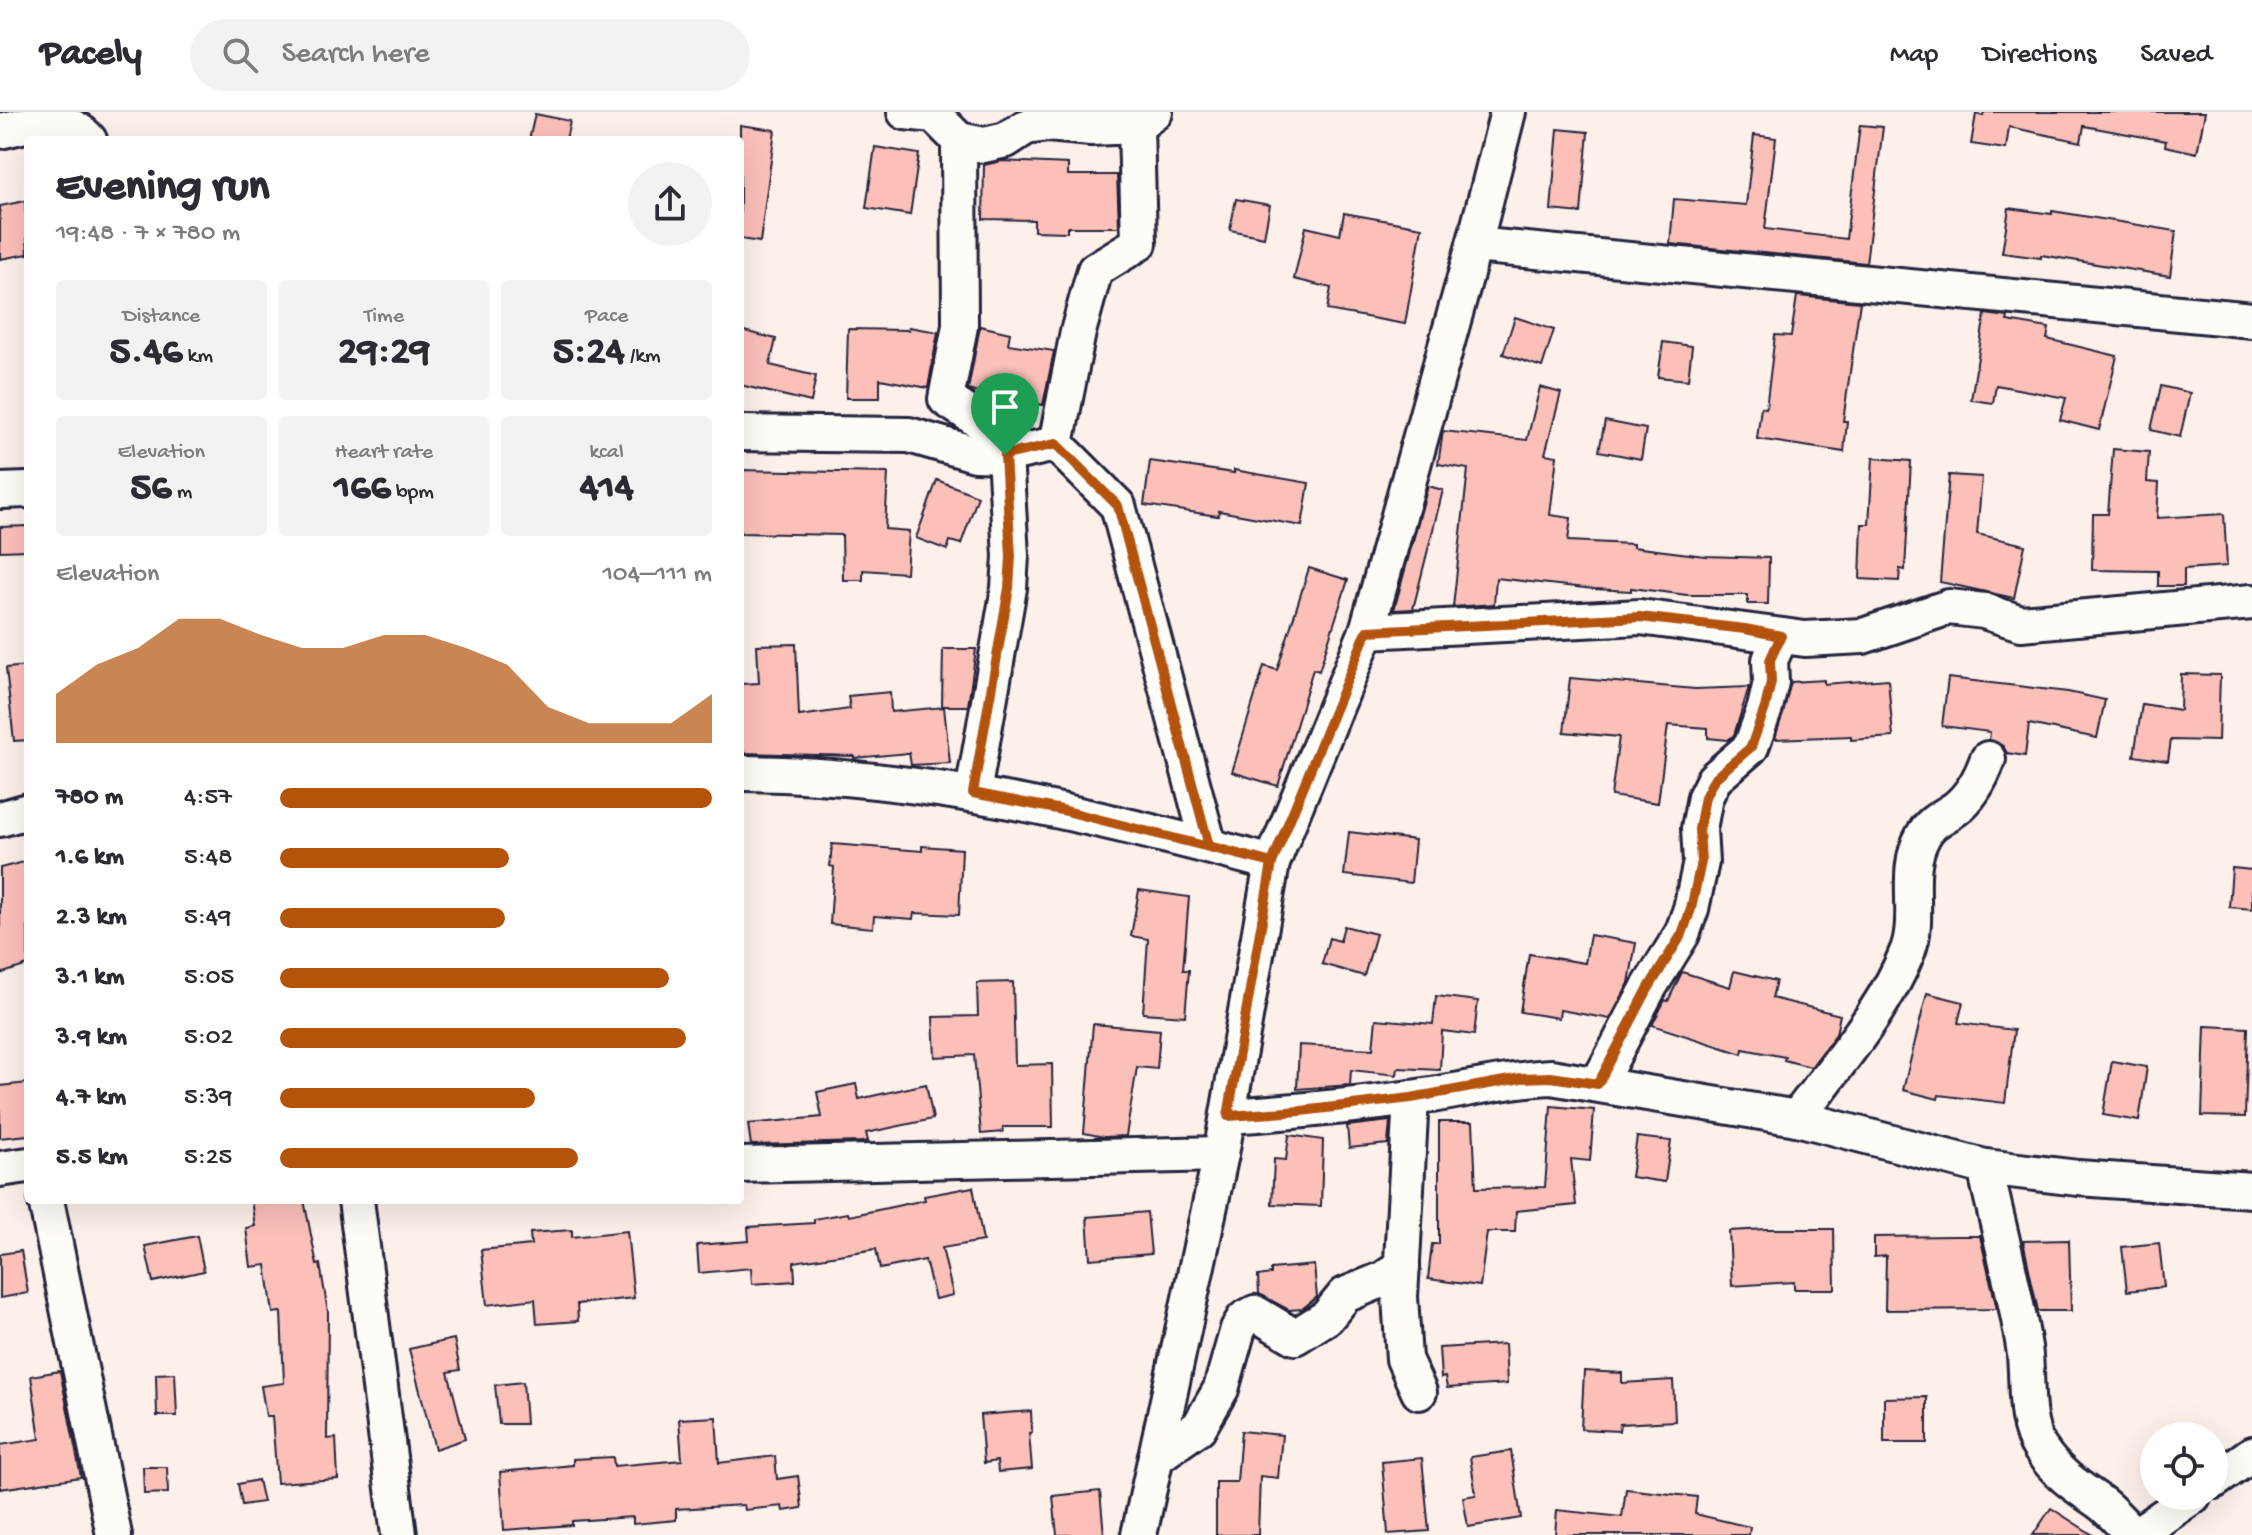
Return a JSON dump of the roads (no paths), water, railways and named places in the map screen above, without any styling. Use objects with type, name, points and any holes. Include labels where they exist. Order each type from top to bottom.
[{"type":"street","points":[[905,112],[934,115],[959,140],[984,145],[1006,140],[1026,127],[1048,124],[1091,128],[1146,119],[1139,243],[1095,270],[1078,332],[1056,444]]},
{"type":"street","points":[[1139,1535],[1221,1154],[1272,863],[1367,631],[1508,112]]},
{"type":"street","points":[[0,131],[48,120],[81,131],[85,136]]},
{"type":"street","points":[[959,140],[960,326],[946,399],[984,424],[1005,455],[1011,556],[1009,588],[973,793]]},
{"type":"street","points":[[1474,245],[2252,320]]},
{"type":"street","points":[[744,433],[909,435],[975,454],[1005,455],[1056,444]]},
{"type":"street","points":[[1056,444],[1118,506],[1209,846]]},
{"type":"street","points":[[0,491],[24,490]]},
{"type":"street","points":[[1367,631],[1640,617],[1805,639],[1863,636],[1949,607],[1984,611],[2021,623],[2252,602]]},
{"type":"street","points":[[1598,1084],[1648,989],[1682,934],[1701,862],[1699,829],[1705,797],[1714,779],[1751,747],[1771,682],[1770,660],[1781,636]]},
{"type":"street","points":[[1797,1118],[1880,1005],[1909,947],[1914,866],[1923,835],[1936,819],[1955,809],[1971,792],[1983,774],[1988,759]]},
{"type":"street","points":[[744,773],[833,777],[973,793],[1062,810],[1272,863]]},
{"type":"street","points":[[0,819],[24,812]]},
{"type":"street","points":[[1228,1116],[1411,1098],[1521,1078],[1551,1077],[1797,1118],[1985,1167],[2078,1178],[2252,1190]]},
{"type":"street","points":[[1411,1098],[1400,1297],[1404,1359],[1419,1392]]},
{"type":"street","points":[[744,1165],[1221,1154]]},
{"type":"street","points":[[0,1169],[24,1166]]},
{"type":"street","points":[[1985,1167],[2024,1348],[2028,1420],[2032,1436],[2055,1468],[2080,1490],[2100,1502],[2135,1535],[2172,1510]]},
{"type":"street","points":[[47,1204],[114,1535]]},
{"type":"street","points":[[357,1204],[399,1535]]},
{"type":"street","points":[[1156,1457],[1199,1427],[1221,1389],[1238,1329],[1244,1319],[1255,1313],[1295,1337],[1327,1317],[1345,1295],[1384,1279],[1402,1267]]},
{"type":"street","points":[[2228,1471],[2252,1454]]}]
